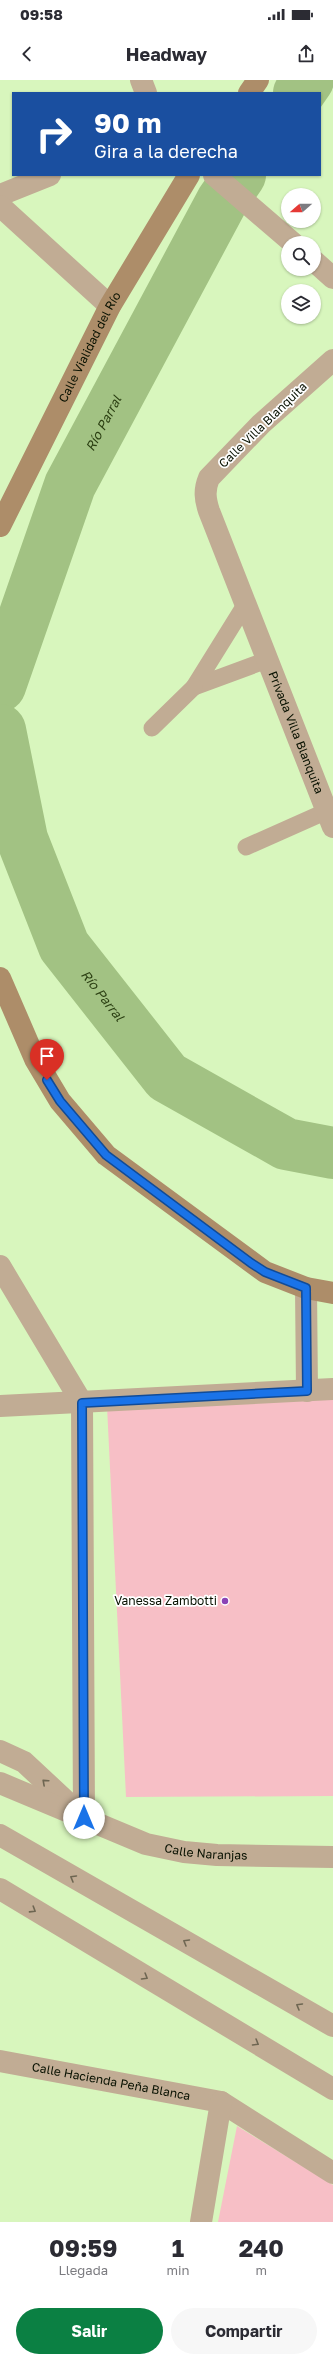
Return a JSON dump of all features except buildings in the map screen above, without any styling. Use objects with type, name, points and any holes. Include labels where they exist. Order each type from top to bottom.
[{"type":"main road","points":[[250,92],[258,80]]},
{"type":"main road","name":"Calle Vialidad del Río","points":[[0,526],[110,306],[177,190],[188,176]]},
{"type":"main road","points":[[0,978],[35,1059],[60,1101],[106,1155],[265,1272],[306,1288],[333,1292]]},
{"type":"street","points":[[141,80],[146,92]]},
{"type":"street","points":[[0,195],[48,176]]},
{"type":"street","points":[[215,176],[285,236]]},
{"type":"street","points":[[0,206],[110,306]]},
{"type":"street","points":[[321,267],[333,278]]},
{"type":"street","name":"Calle Villa Blanquita","points":[[205,497],[205,486],[210,478],[260,424],[333,360]]},
{"type":"street","name":"Privada Villa Blanquita","points":[[205,497],[245,605],[330,819]]},
{"type":"street","points":[[0,1266],[82,1403],[84,1818]]},
{"type":"street","points":[[306,1288],[307,1391]]},
{"type":"street","points":[[0,1406],[333,1389]]},
{"type":"street","points":[[0,1751],[24,1762],[84,1818]]},
{"type":"street","name":"Calle Naranjas","points":[[0,1783],[146,1844],[184,1852],[216,1855],[333,1857]]},
{"type":"street","points":[[0,1835],[333,2026]]},
{"type":"street","points":[[0,1889],[333,2089]]},
{"type":"street","name":"Calle Hacienda Peña Blanca","points":[[0,2061],[221,2102]]},
{"type":"street","points":[[201,2222],[221,2102],[333,2173]]},
{"type":"lane","points":[[152,728],[194,687],[245,605]]},
{"type":"lane","name":"Privada Villa Blanquita","points":[[194,687],[267,660]]},
{"type":"lane","points":[[246,847],[330,819]]},
{"type":"shaded area","name":"Vanessa Zambotti","points":[[333,1397],[333,1796],[126,1797],[107,1406]]},
{"type":"shaded area","points":[[237,2126],[333,2185],[333,2222],[218,2222]]},
{"type":"waterway","name":"Río Parral","points":[[300,92],[308,80]]},
{"type":"waterway","name":"Río Parral","points":[[0,686],[70,485],[222,201],[239,176]]},
{"type":"waterway","name":"Río Parral","points":[[0,730],[22,839],[64,946],[167,1077],[286,1144],[333,1153]]},
{"type":"place","name":"Vanessa Zambotti","points":[[225,1601]]},
{"type":"route","points":[[47,1080],[60,1101],[106,1155],[251,1263],[265,1272],[306,1288],[307,1391],[82,1403],[84,1818]]}]
